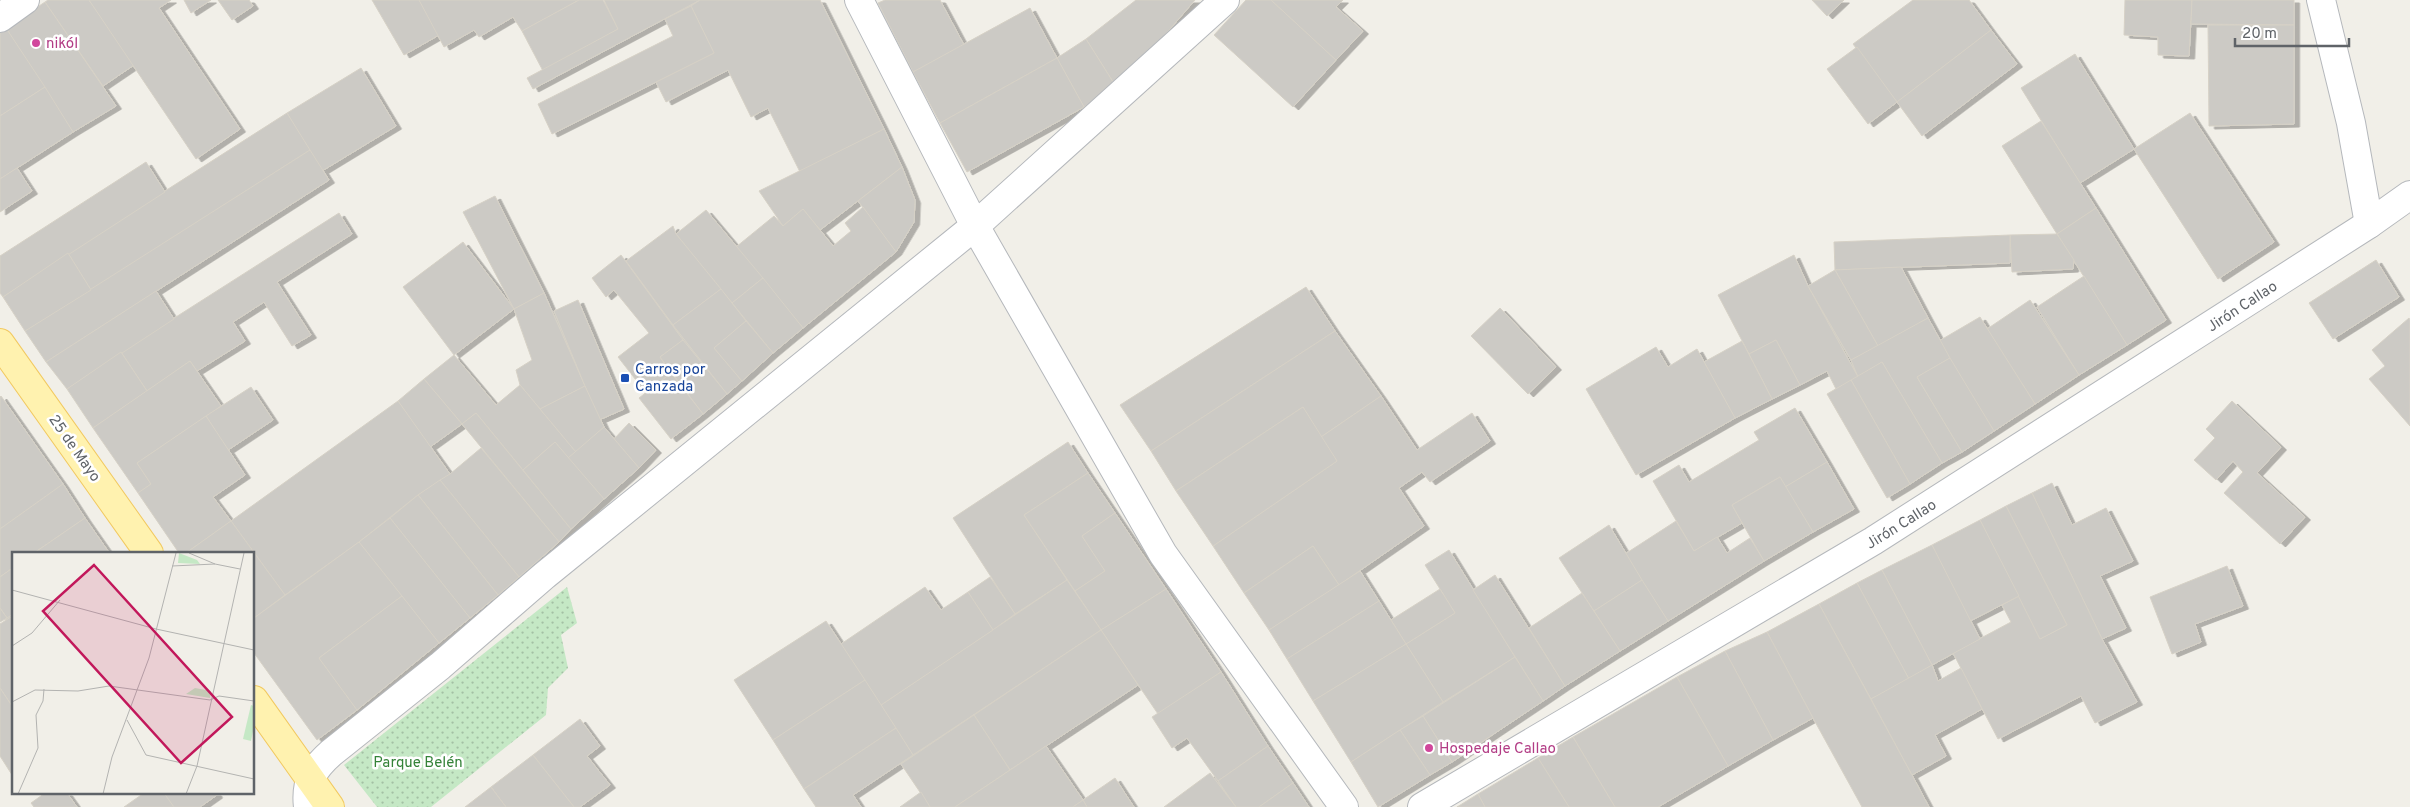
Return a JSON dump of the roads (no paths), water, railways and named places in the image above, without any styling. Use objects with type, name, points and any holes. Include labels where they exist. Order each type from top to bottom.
[{"type":"main road","name":"25 de Mayo","points":[[0,343],[148,552]]},
{"type":"main road","points":[[255,701],[330,807]]},
{"type":"street","points":[[0,18],[25,0]]},
{"type":"street","points":[[858,0],[975,226],[1163,554],[1344,807]]},
{"type":"street","points":[[308,807],[306,793],[309,778],[317,766],[331,753],[440,666],[544,575],[975,226],[1225,0]]},
{"type":"street","points":[[2321,0],[2351,123],[2370,224]]},
{"type":"street","name":"Jirón Callao","points":[[1422,807],[1873,541],[2370,224],[2410,195]]},
{"type":"place","name":"nikól","points":[[36,43]]},
{"type":"place","name":"Carros por Canzada","points":[[625,378]]},
{"type":"place","name":"Hospedaje Callao","points":[[1429,748]]},
{"type":"park label","name":"Parque Belén","points":[[418,762]]}]
